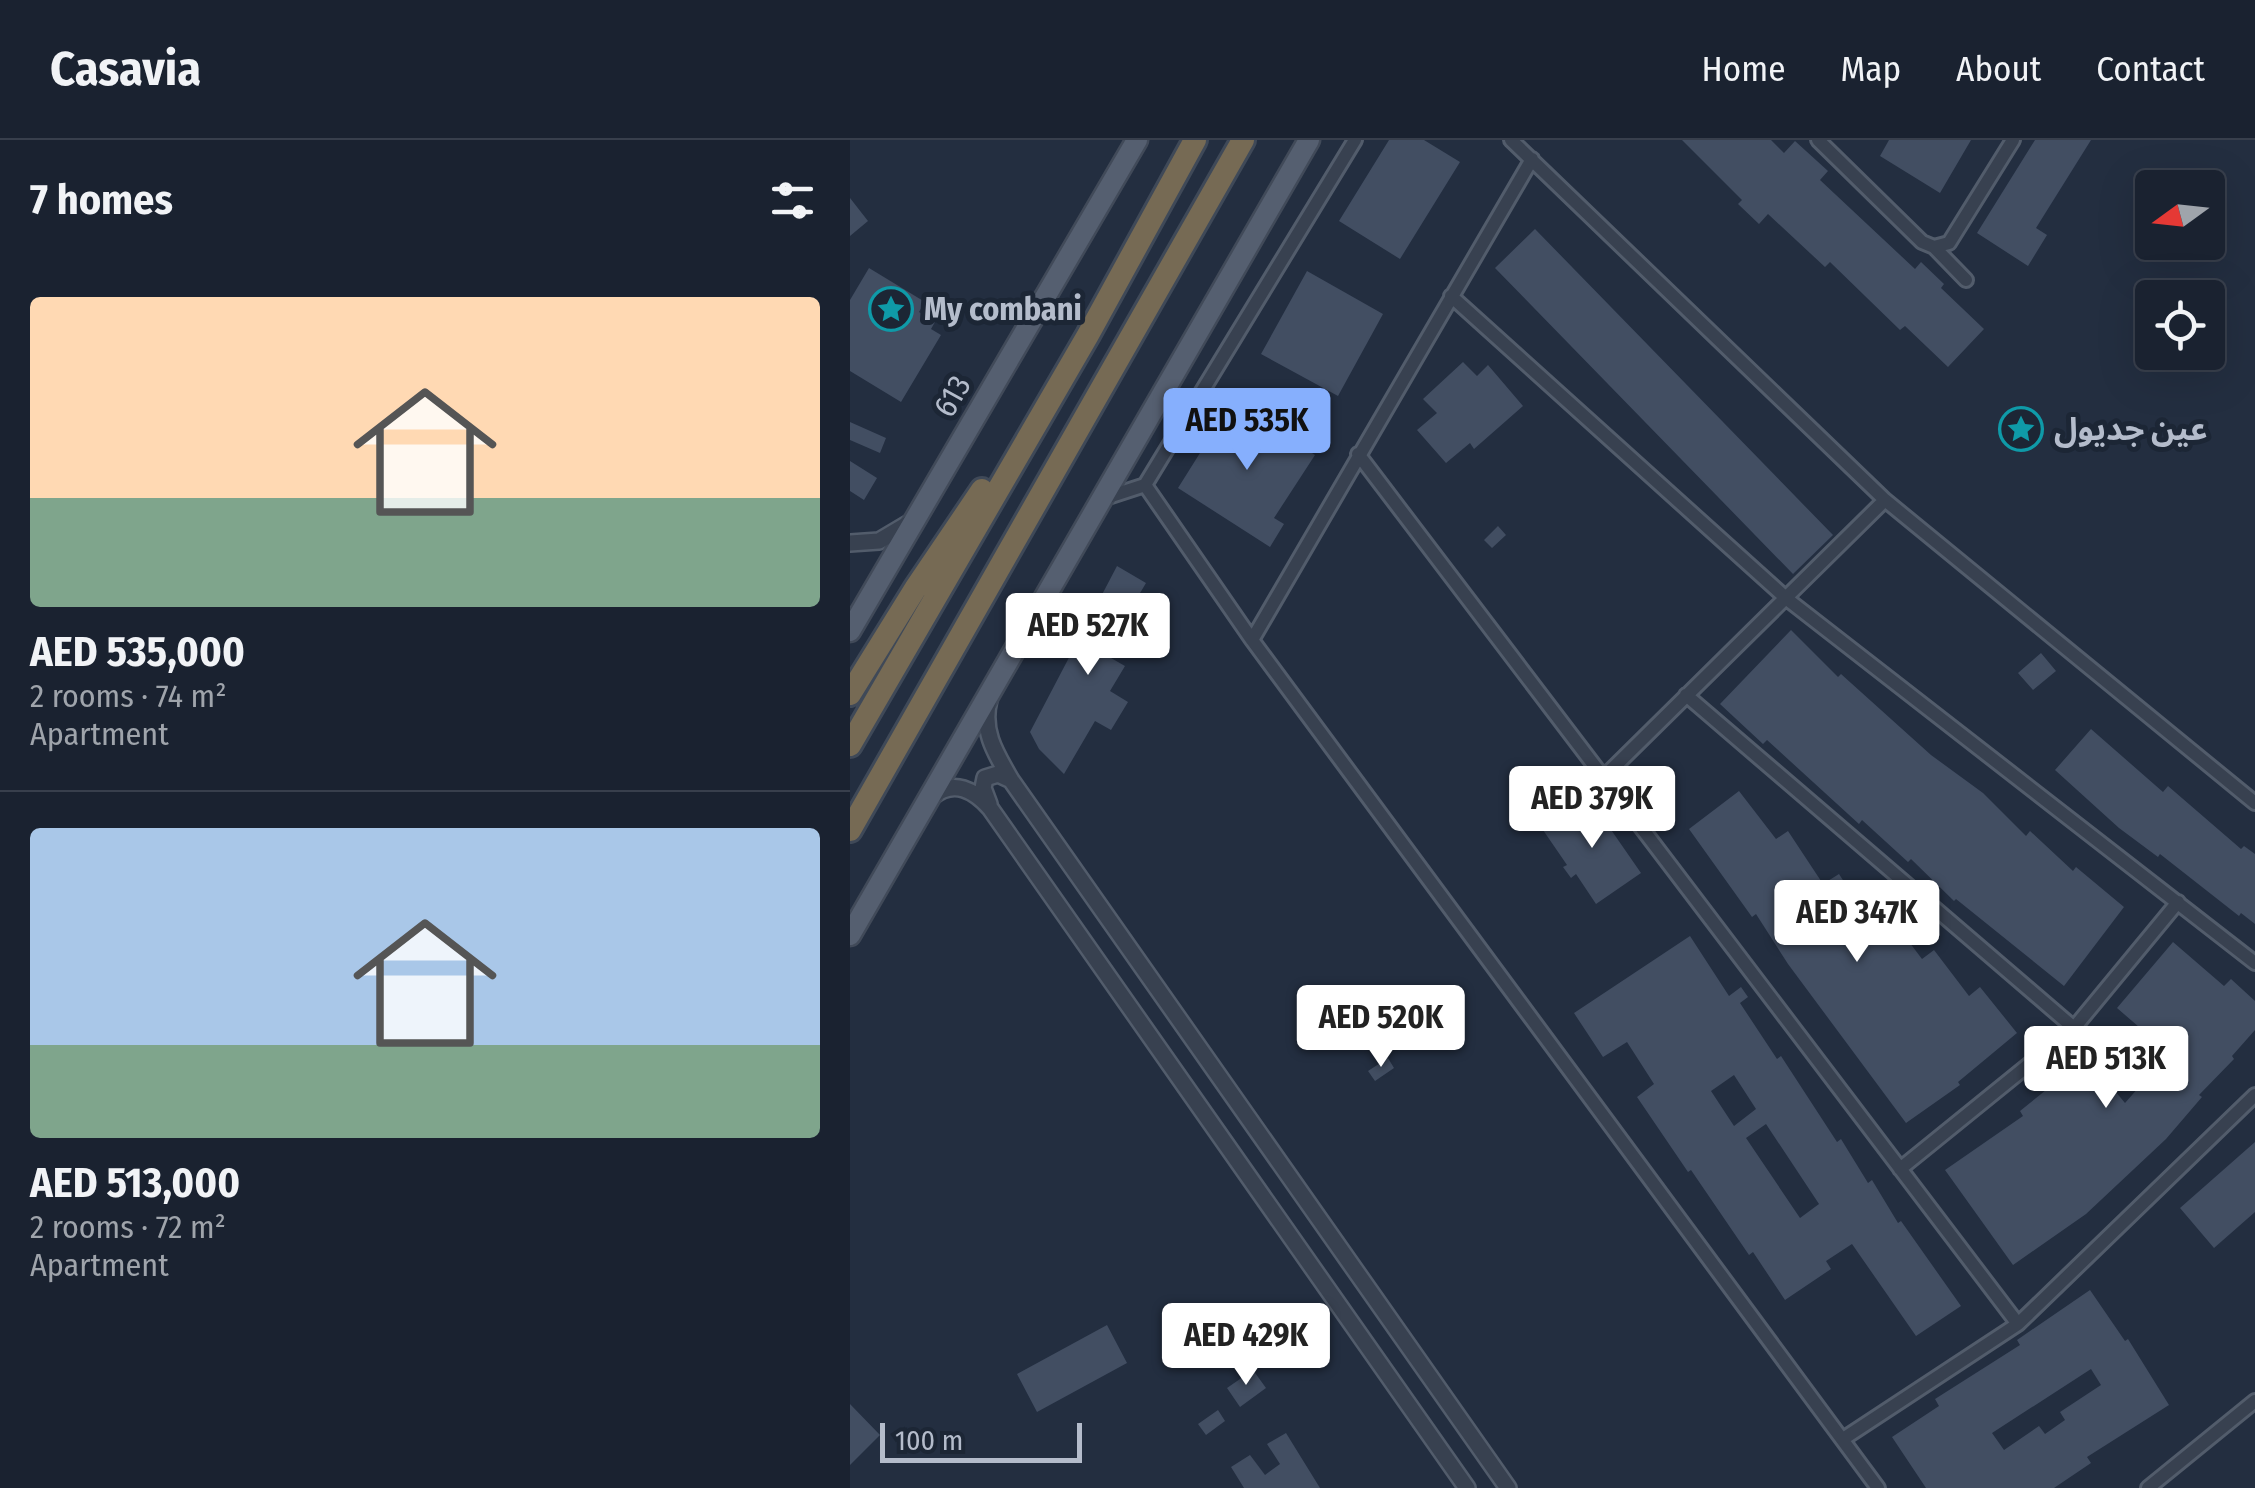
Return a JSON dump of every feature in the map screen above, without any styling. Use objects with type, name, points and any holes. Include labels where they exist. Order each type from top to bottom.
[{"type":"highway","points":[[850,745],[1088,335],[1195,140]]},
{"type":"highway","points":[[850,830],[1243,140]]},
{"type":"highway","points":[[850,694],[915,589],[1088,335]]},
{"type":"main road","name":"613","points":[[850,631],[1138,140]]},
{"type":"main road","points":[[850,935],[1309,140]]},
{"type":"street","points":[[1102,498],[1145,484],[1355,140]]},
{"type":"street","points":[[1511,140],[1885,500],[2255,803]]},
{"type":"street","points":[[1818,140],[1966,280]]},
{"type":"street","points":[[1934,247],[1949,243],[2013,140]]},
{"type":"street","points":[[1252,640],[1532,159]]},
{"type":"street","points":[[1451,296],[1787,599],[2255,964]]},
{"type":"street","points":[[1358,454],[2018,1324]]},
{"type":"street","points":[[1145,484],[1252,640],[1878,1488]]},
{"type":"street","points":[[1604,778],[1885,500]]},
{"type":"street","points":[[850,543],[879,540],[918,517]]},
{"type":"street","points":[[994,682],[986,714],[987,734],[1011,780],[1508,1488]]},
{"type":"street","points":[[1686,695],[2074,1028]]},
{"type":"street","points":[[990,808],[983,788],[985,778],[998,774],[1011,780]]},
{"type":"street","points":[[924,806],[938,792],[958,787],[980,796],[990,808],[1467,1488]]},
{"type":"street","points":[[1900,1169],[2074,1028],[2178,902]]},
{"type":"street","points":[[1842,1438],[2018,1324],[2255,1095]]},
{"type":"street","points":[[2148,1488],[2255,1401]]},
{"type":"building","points":[[1389,140],[1424,140],[1460,162],[1400,259],[1339,221]]},
{"type":"building","points":[[1682,140],[1771,140],[1784,153],[1795,141],[1828,171],[1820,180],[1915,269],[1921,262],[1944,284],[1941,288],[1984,329],[1948,367],[1905,326],[1900,330],[1830,262],[1825,267],[1768,214],[1759,224],[1738,204],[1742,200]]},
{"type":"building","points":[[1889,140],[1971,140],[1940,193],[1880,156]]},
{"type":"building","points":[[2035,140],[2091,140],[2036,228],[2047,235],[2028,266],[1977,233]]},
{"type":"building","points":[[850,198],[868,221],[850,236]]},
{"type":"building","points":[[1535,229],[1833,535],[1793,574],[1495,268]]},
{"type":"building","points":[[869,268],[925,302],[919,312],[935,322],[931,329],[941,335],[901,402],[850,371],[850,300]]},
{"type":"building","points":[[1307,271],[1383,314],[1338,396],[1261,354]]},
{"type":"building","points":[[1463,362],[1477,376],[1488,365],[1523,406],[1474,449],[1470,443],[1446,463],[1417,430],[1437,413],[1423,399]]},
{"type":"building","points":[[1232,402],[1315,455],[1274,518],[1284,524],[1270,547],[1178,488]]},
{"type":"building","points":[[850,422],[886,438],[880,453],[850,440]]},
{"type":"building","points":[[850,461],[877,478],[864,500],[850,491]]},
{"type":"building","points":[[1498,526],[1506,535],[1492,548],[1484,540]]},
{"type":"building","points":[[1117,566],[1146,583],[1104,654],[1125,666],[1110,691],[1128,702],[1111,730],[1095,721],[1064,774],[1039,749],[1030,732]]},
{"type":"building","points":[[1791,630],[1838,677],[1841,674],[1931,755],[1983,793],[2026,836],[2030,831],[2073,871],[2076,867],[2124,907],[2064,986],[1954,901],[1911,859],[1908,862],[1862,820],[1859,824],[1767,740],[1763,744],[1720,704]]},
{"type":"building","points":[[2041,653],[2056,671],[2033,690],[2018,673]]},
{"type":"building","points":[[2091,729],[2163,792],[2168,786],[2241,849],[2244,846],[2255,854],[2255,924],[2119,828],[2055,770]]},
{"type":"building","points":[[1739,791],[1776,839],[1788,831],[1823,884],[1839,874],[1870,922],[1885,910],[1922,959],[1934,950],[1969,996],[1980,987],[2017,1033],[1958,1082],[1960,1085],[1906,1123],[1788,964],[1756,914],[1752,917],[1689,829]]},
{"type":"building","points":[[1589,798],[1641,873],[1596,904],[1576,874],[1571,878],[1563,867],[1567,865],[1543,830]]},
{"type":"building","points":[[1690,936],[1729,996],[1741,987],[1748,997],[1740,1003],[1777,1059],[1781,1056],[1837,1142],[1841,1139],[1868,1183],[1872,1180],[1898,1223],[1901,1221],[1961,1306],[1916,1336],[1852,1244],[1826,1261],[1831,1269],[1785,1300],[1637,1097],[1654,1084],[1627,1042],[1603,1057],[1574,1013]],"holes":[[[1734,1075],[1756,1109],[1734,1126],[1711,1091]],[[1766,1124],[1819,1204],[1800,1218],[1746,1138]]]},
{"type":"building","points":[[2173,942],[2224,986],[2231,979],[2255,1001],[2255,1030],[2166,1139],[2086,1214],[2013,1265],[1945,1170],[2023,1116],[2020,1111],[2087,1057],[2125,1103],[2169,1053],[2117,1008]]},
{"type":"building","points":[[1388,1058],[1394,1068],[1375,1081],[1368,1071]]},
{"type":"building","points":[[2255,1142],[2255,1212],[2214,1248],[2180,1208]]},
{"type":"building","points":[[2090,1290],[2125,1341],[2128,1339],[2169,1405],[2087,1457],[2091,1463],[2054,1488],[1926,1488],[1892,1437],[1939,1406],[1935,1399],[2020,1345],[2017,1340]],"holes":[[[2091,1369],[2101,1385],[2060,1412],[2065,1420],[2045,1434],[2039,1426],[2004,1450],[1992,1433]]]},
{"type":"building","points":[[1107,1325],[1127,1363],[1037,1412],[1017,1374]]},
{"type":"building","points":[[1253,1370],[1266,1388],[1240,1407],[1227,1388]]},
{"type":"building","points":[[850,1404],[880,1435],[850,1465]]},
{"type":"building","points":[[1218,1410],[1225,1421],[1206,1435],[1198,1424]]},
{"type":"building","points":[[1286,1433],[1320,1488],[1244,1488],[1231,1467],[1250,1455],[1265,1475],[1280,1464],[1267,1444]]},
{"type":"place","name":"My combani","points":[[891,309]]},
{"type":"place","name":"عين جديول","points":[[2021,429]]}]
